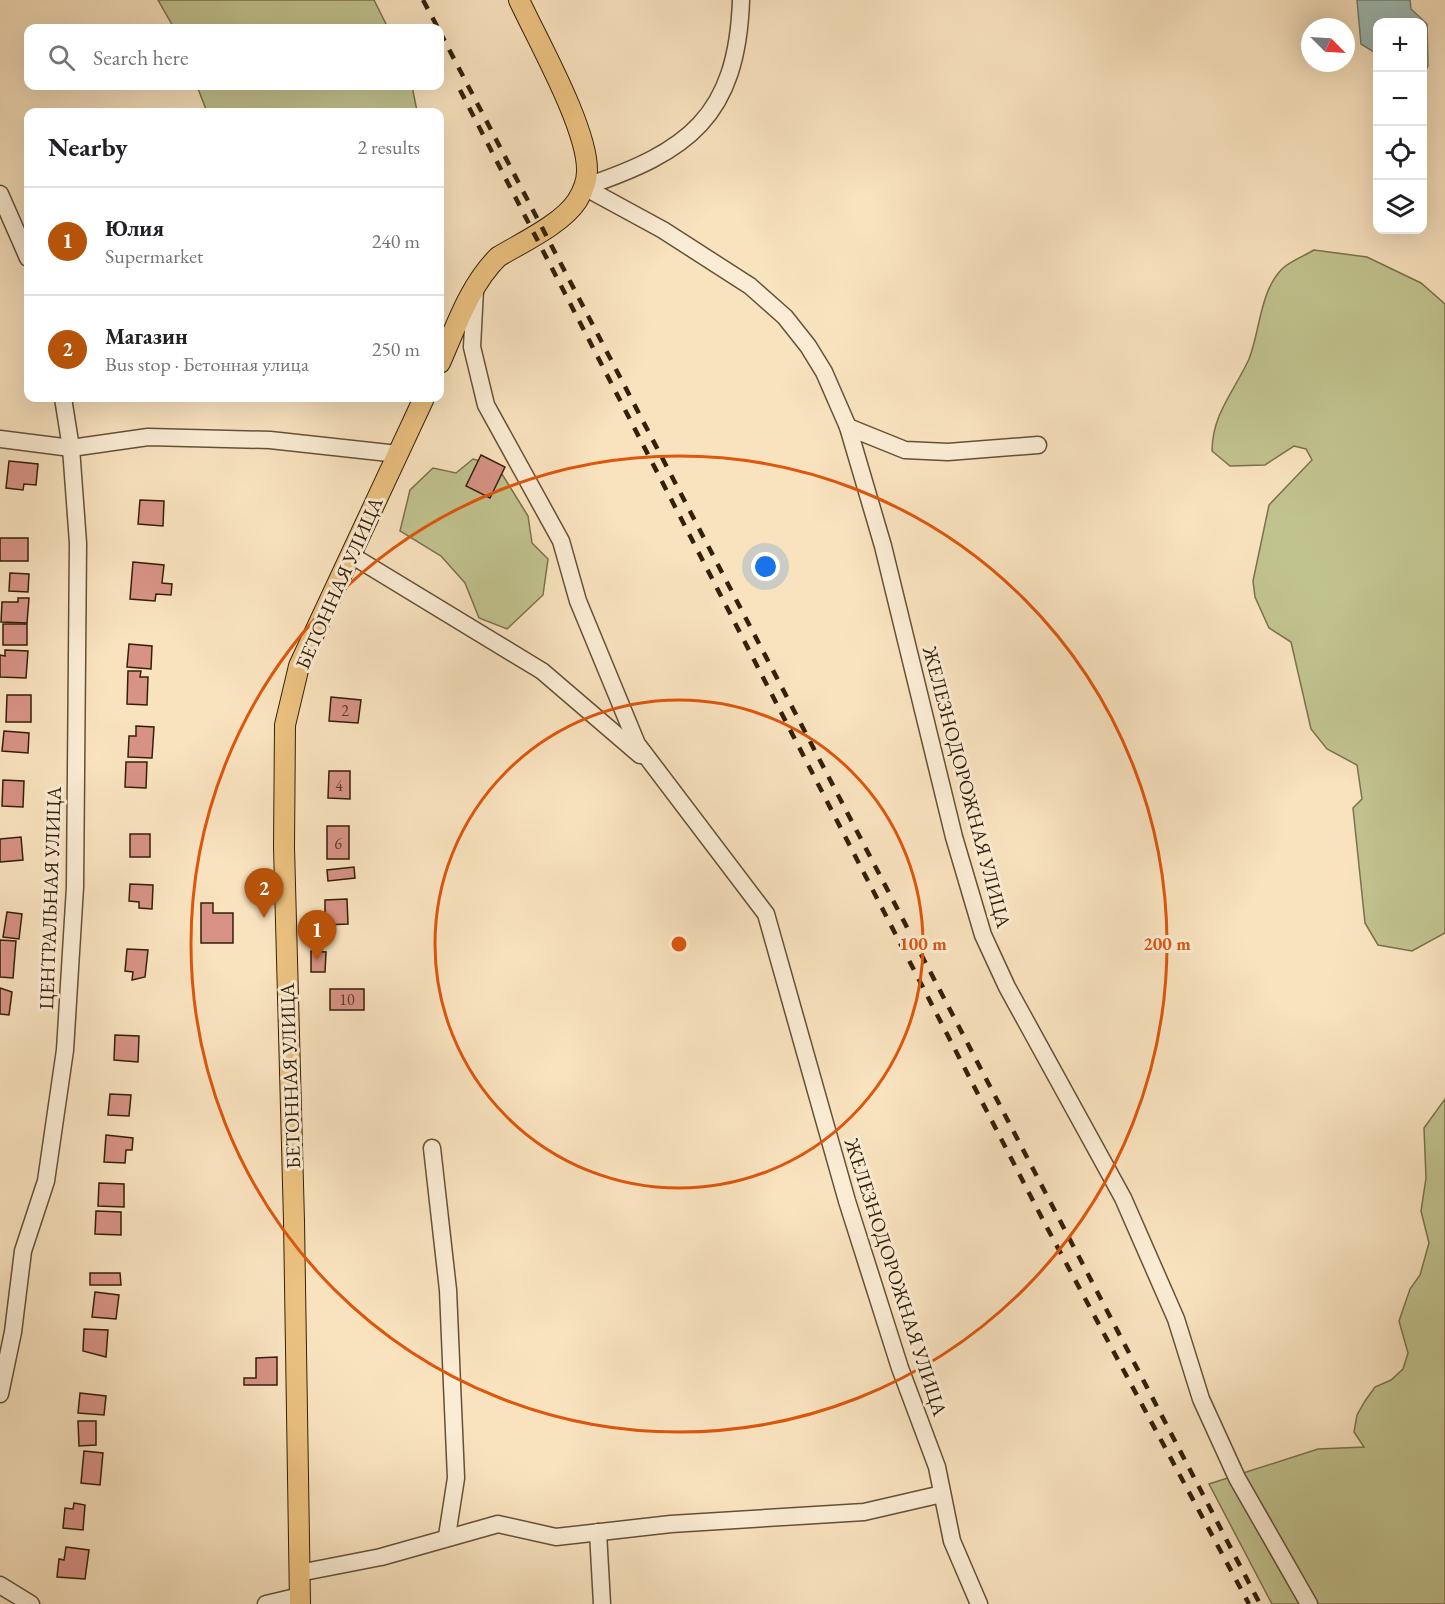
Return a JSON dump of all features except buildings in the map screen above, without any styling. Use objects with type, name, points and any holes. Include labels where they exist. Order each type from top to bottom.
[{"type":"main road","points":[[444,354],[475,285],[489,266],[498,257],[566,214],[584,187],[587,173],[582,142],[573,116],[519,0]]},
{"type":"main road","name":"БЕТОННАЯ УЛИЦА","points":[[300,1600],[294,1221],[284,847],[285,725],[299,666],[422,402]]},
{"type":"street","points":[[584,187],[629,172],[676,147],[708,119],[729,74],[740,26],[741,0]]},
{"type":"street","name":"ЖЕЛЕЗНОДОРОЖНАЯ УЛИЦА","points":[[584,187],[681,241],[750,286],[785,318],[808,346],[824,372],[848,427],[883,546],[954,837],[983,935],[1007,987],[1123,1198],[1176,1319],[1201,1400],[1237,1478],[1309,1604]]},
{"type":"street","points":[[0,194],[24,249]]},
{"type":"street","name":"ЖЕЛЕЗНОДОРОЖНАЯ УЛИЦА","points":[[475,285],[472,347],[486,405],[561,541],[582,612],[637,744],[766,914],[847,1201],[900,1368],[937,1467],[952,1540],[979,1604]]},
{"type":"street","name":"ЦЕНТРАЛЬНАЯ УЛИЦА","points":[[0,1394],[13,1332],[22,1251],[46,1181],[65,1050],[75,828],[78,543],[71,448],[64,402]]},
{"type":"street","points":[[848,427],[905,450],[948,452],[1038,445]]},
{"type":"street","points":[[0,439],[71,448],[159,437],[270,440],[398,454]]},
{"type":"street","points":[[351,555],[542,671],[654,768]]},
{"type":"street","points":[[432,1148],[448,1290],[456,1478],[447,1536]]},
{"type":"street","points":[[299,1573],[381,1557],[447,1536],[498,1524],[556,1537],[671,1524],[864,1512],[942,1494]]},
{"type":"street","points":[[598,1532],[602,1604]]},
{"type":"street","points":[[0,1585],[31,1604]]},
{"type":"street","points":[[266,1604],[300,1600]]},
{"type":"green space","points":[[158,0],[374,0],[386,24],[172,24]]},
{"type":"green space","points":[[199,90],[413,90],[416,108],[205,108]]},
{"type":"green space","points":[[1314,250],[1367,257],[1421,283],[1445,304],[1445,933],[1412,951],[1378,945],[1365,923],[1353,808],[1362,799],[1357,765],[1327,749],[1311,729],[1291,642],[1269,628],[1255,597],[1253,581],[1269,505],[1312,460],[1306,449],[1294,446],[1265,465],[1230,466],[1212,451],[1216,425],[1249,359],[1269,288],[1285,266]]},
{"type":"green space","points":[[473,459],[497,466],[528,516],[532,543],[548,559],[543,595],[507,629],[479,618],[465,583],[441,556],[400,531],[410,490],[433,468],[456,473]]},
{"type":"green space","points":[[1445,1099],[1445,1604],[1272,1604],[1209,1484],[1318,1449],[1364,1447],[1354,1432],[1357,1415],[1375,1387],[1391,1380],[1403,1369],[1408,1353],[1399,1321],[1410,1289],[1420,1275],[1429,1243],[1421,1211],[1426,1178],[1424,1128]]},
{"type":"water","points":[[1357,0],[1410,0],[1411,9],[1421,18],[1373,18],[1373,52],[1361,44]]},
{"type":"railway","points":[[423,0],[436,24]]},
{"type":"railway","points":[[444,40],[1260,1604]]},
{"type":"railway","points":[[460,90],[1044,1222],[1249,1604]]},
{"type":"place","name":"Магазин","points":[[264,918]]},
{"type":"place","name":"Юлия","points":[[317,960]]}]
